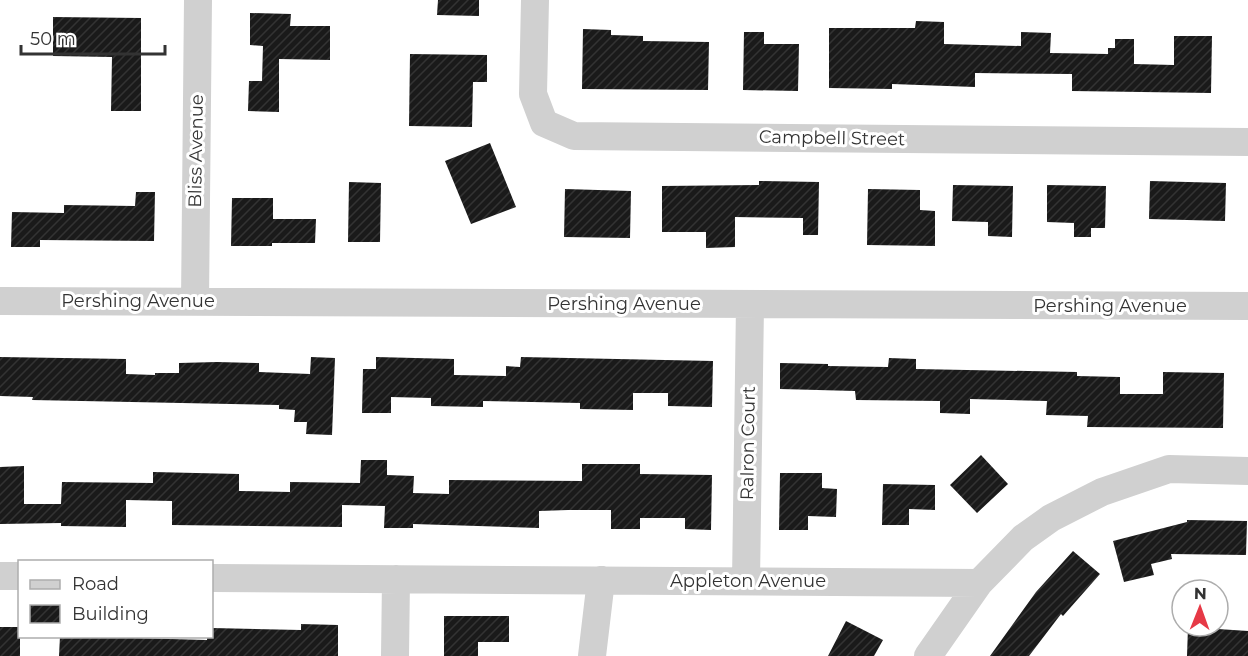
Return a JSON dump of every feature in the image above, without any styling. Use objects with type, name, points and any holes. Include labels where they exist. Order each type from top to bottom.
[{"type":"street","name":"Bliss Avenue","points":[[195,301],[198,0]]},
{"type":"street","name":"Campbell Street","points":[[535,0],[533,94],[544,123],[574,136],[1248,142]]},
{"type":"street","name":"Pershing Avenue","points":[[0,301],[1248,306]]},
{"type":"street","name":"Ralron Court","points":[[746,582],[750,305]]},
{"type":"street","points":[[927,656],[979,583],[1023,538],[1051,518],[1102,492],[1169,469],[1248,471]]},
{"type":"street","points":[[0,576],[18,576]]},
{"type":"street","name":"Appleton Avenue","points":[[213,578],[979,583]]},
{"type":"street","points":[[395,656],[396,579]]},
{"type":"street","points":[[592,656],[601,580]]},
{"type":"building","points":[[438,0],[479,0],[479,16],[437,15]]},
{"type":"building","points":[[250,13],[291,14],[290,26],[330,26],[330,60],[279,59],[279,112],[248,111],[249,81],[262,81],[263,46],[250,45]]},
{"type":"building","points":[[53,17],[141,18],[141,111],[111,111],[112,57],[53,56]]},
{"type":"building","points":[[916,21],[944,22],[944,44],[1021,46],[1021,32],[1051,33],[1050,53],[1108,54],[1108,48],[1115,48],[1115,39],[1134,39],[1134,64],[1174,65],[1174,36],[1212,36],[1211,93],[1072,91],[1072,74],[975,73],[975,87],[892,84],[892,89],[829,88],[829,28],[915,28]]},
{"type":"building","points":[[583,29],[611,30],[611,35],[643,36],[643,41],[709,42],[708,90],[582,89]]},
{"type":"building","points":[[744,32],[764,32],[764,44],[799,44],[798,91],[743,90]]},
{"type":"building","points":[[410,54],[487,55],[487,82],[473,82],[472,127],[409,126]]},
{"type":"building","points":[[490,143],[516,207],[471,224],[445,161]]},
{"type":"building","points":[[759,181],[819,182],[818,235],[803,235],[803,218],[735,217],[735,247],[706,248],[706,232],[662,232],[662,186],[759,185]]},
{"type":"building","points":[[1150,181],[1226,183],[1225,221],[1149,219]]},
{"type":"building","points":[[349,182],[381,183],[380,242],[348,242]]},
{"type":"building","points":[[953,185],[1013,186],[1012,237],[988,236],[988,222],[952,221]]},
{"type":"building","points":[[1047,185],[1106,186],[1105,228],[1091,228],[1091,237],[1074,237],[1074,223],[1047,222]]},
{"type":"building","points":[[565,189],[631,191],[630,238],[564,237]]},
{"type":"building","points":[[868,189],[920,190],[920,210],[935,211],[935,246],[867,245]]},
{"type":"building","points":[[136,192],[155,192],[154,241],[40,240],[40,247],[11,247],[12,212],[64,213],[64,205],[135,206]]},
{"type":"building","points":[[232,198],[273,198],[273,219],[316,219],[315,243],[231,246]]},
{"type":"building","points":[[0,357],[126,359],[126,374],[155,375],[155,373],[179,373],[179,363],[217,362],[259,363],[259,372],[310,374],[311,357],[335,358],[332,435],[306,434],[307,422],[294,422],[295,410],[279,409],[279,405],[32,400],[33,397],[0,396]]},
{"type":"building","points":[[376,357],[454,359],[454,375],[506,376],[506,366],[520,367],[521,357],[713,361],[712,407],[668,406],[668,393],[633,393],[633,410],[580,409],[580,403],[483,401],[483,407],[431,406],[431,398],[391,397],[391,413],[362,413],[363,369],[376,369]]},
{"type":"building","points":[[889,358],[916,359],[916,369],[1077,372],[1077,376],[1120,377],[1120,394],[1163,394],[1163,372],[1224,373],[1223,428],[1087,427],[1088,416],[1046,415],[1047,401],[970,399],[970,414],[940,413],[940,401],[856,400],[855,391],[780,389],[780,363],[888,367]]},
{"type":"building","points":[[981,455],[1008,484],[977,513],[950,485]]},
{"type":"building","points":[[361,460],[387,460],[387,475],[414,476],[413,493],[449,494],[449,480],[582,481],[582,464],[640,464],[640,474],[712,475],[711,530],[685,529],[685,518],[640,518],[640,529],[611,529],[611,510],[539,511],[539,528],[413,524],[413,528],[384,528],[385,506],[342,505],[342,527],[172,525],[172,501],[126,500],[126,527],[61,526],[61,523],[0,524],[0,467],[24,466],[24,504],[61,504],[62,482],[153,483],[153,472],[239,474],[239,491],[290,492],[290,482],[360,483]]},
{"type":"building","points":[[780,473],[822,473],[822,488],[837,489],[836,517],[808,516],[808,530],[779,530]]},
{"type":"building","points":[[883,484],[935,485],[935,510],[909,509],[909,525],[882,525]]},
{"type":"building","points":[[1187,520],[1247,521],[1246,555],[1171,554],[1172,559],[1151,564],[1154,575],[1124,582],[1113,541],[1187,522]]},
{"type":"building","points":[[1073,551],[1100,574],[1063,616],[1061,614],[1029,656],[990,656],[1036,592]]},
{"type":"building","points":[[444,616],[509,616],[509,642],[478,642],[478,656],[444,656]]},
{"type":"building","points":[[846,621],[883,640],[874,656],[828,656]]},
{"type":"building","points":[[301,624],[338,625],[338,656],[59,656],[60,638],[207,640],[207,638],[213,638],[213,628],[301,630]]},
{"type":"building","points":[[0,627],[18,627],[20,656],[0,656]]},
{"type":"building","points":[[1230,630],[1248,631],[1248,656],[1187,656],[1188,638],[1230,638]]}]
